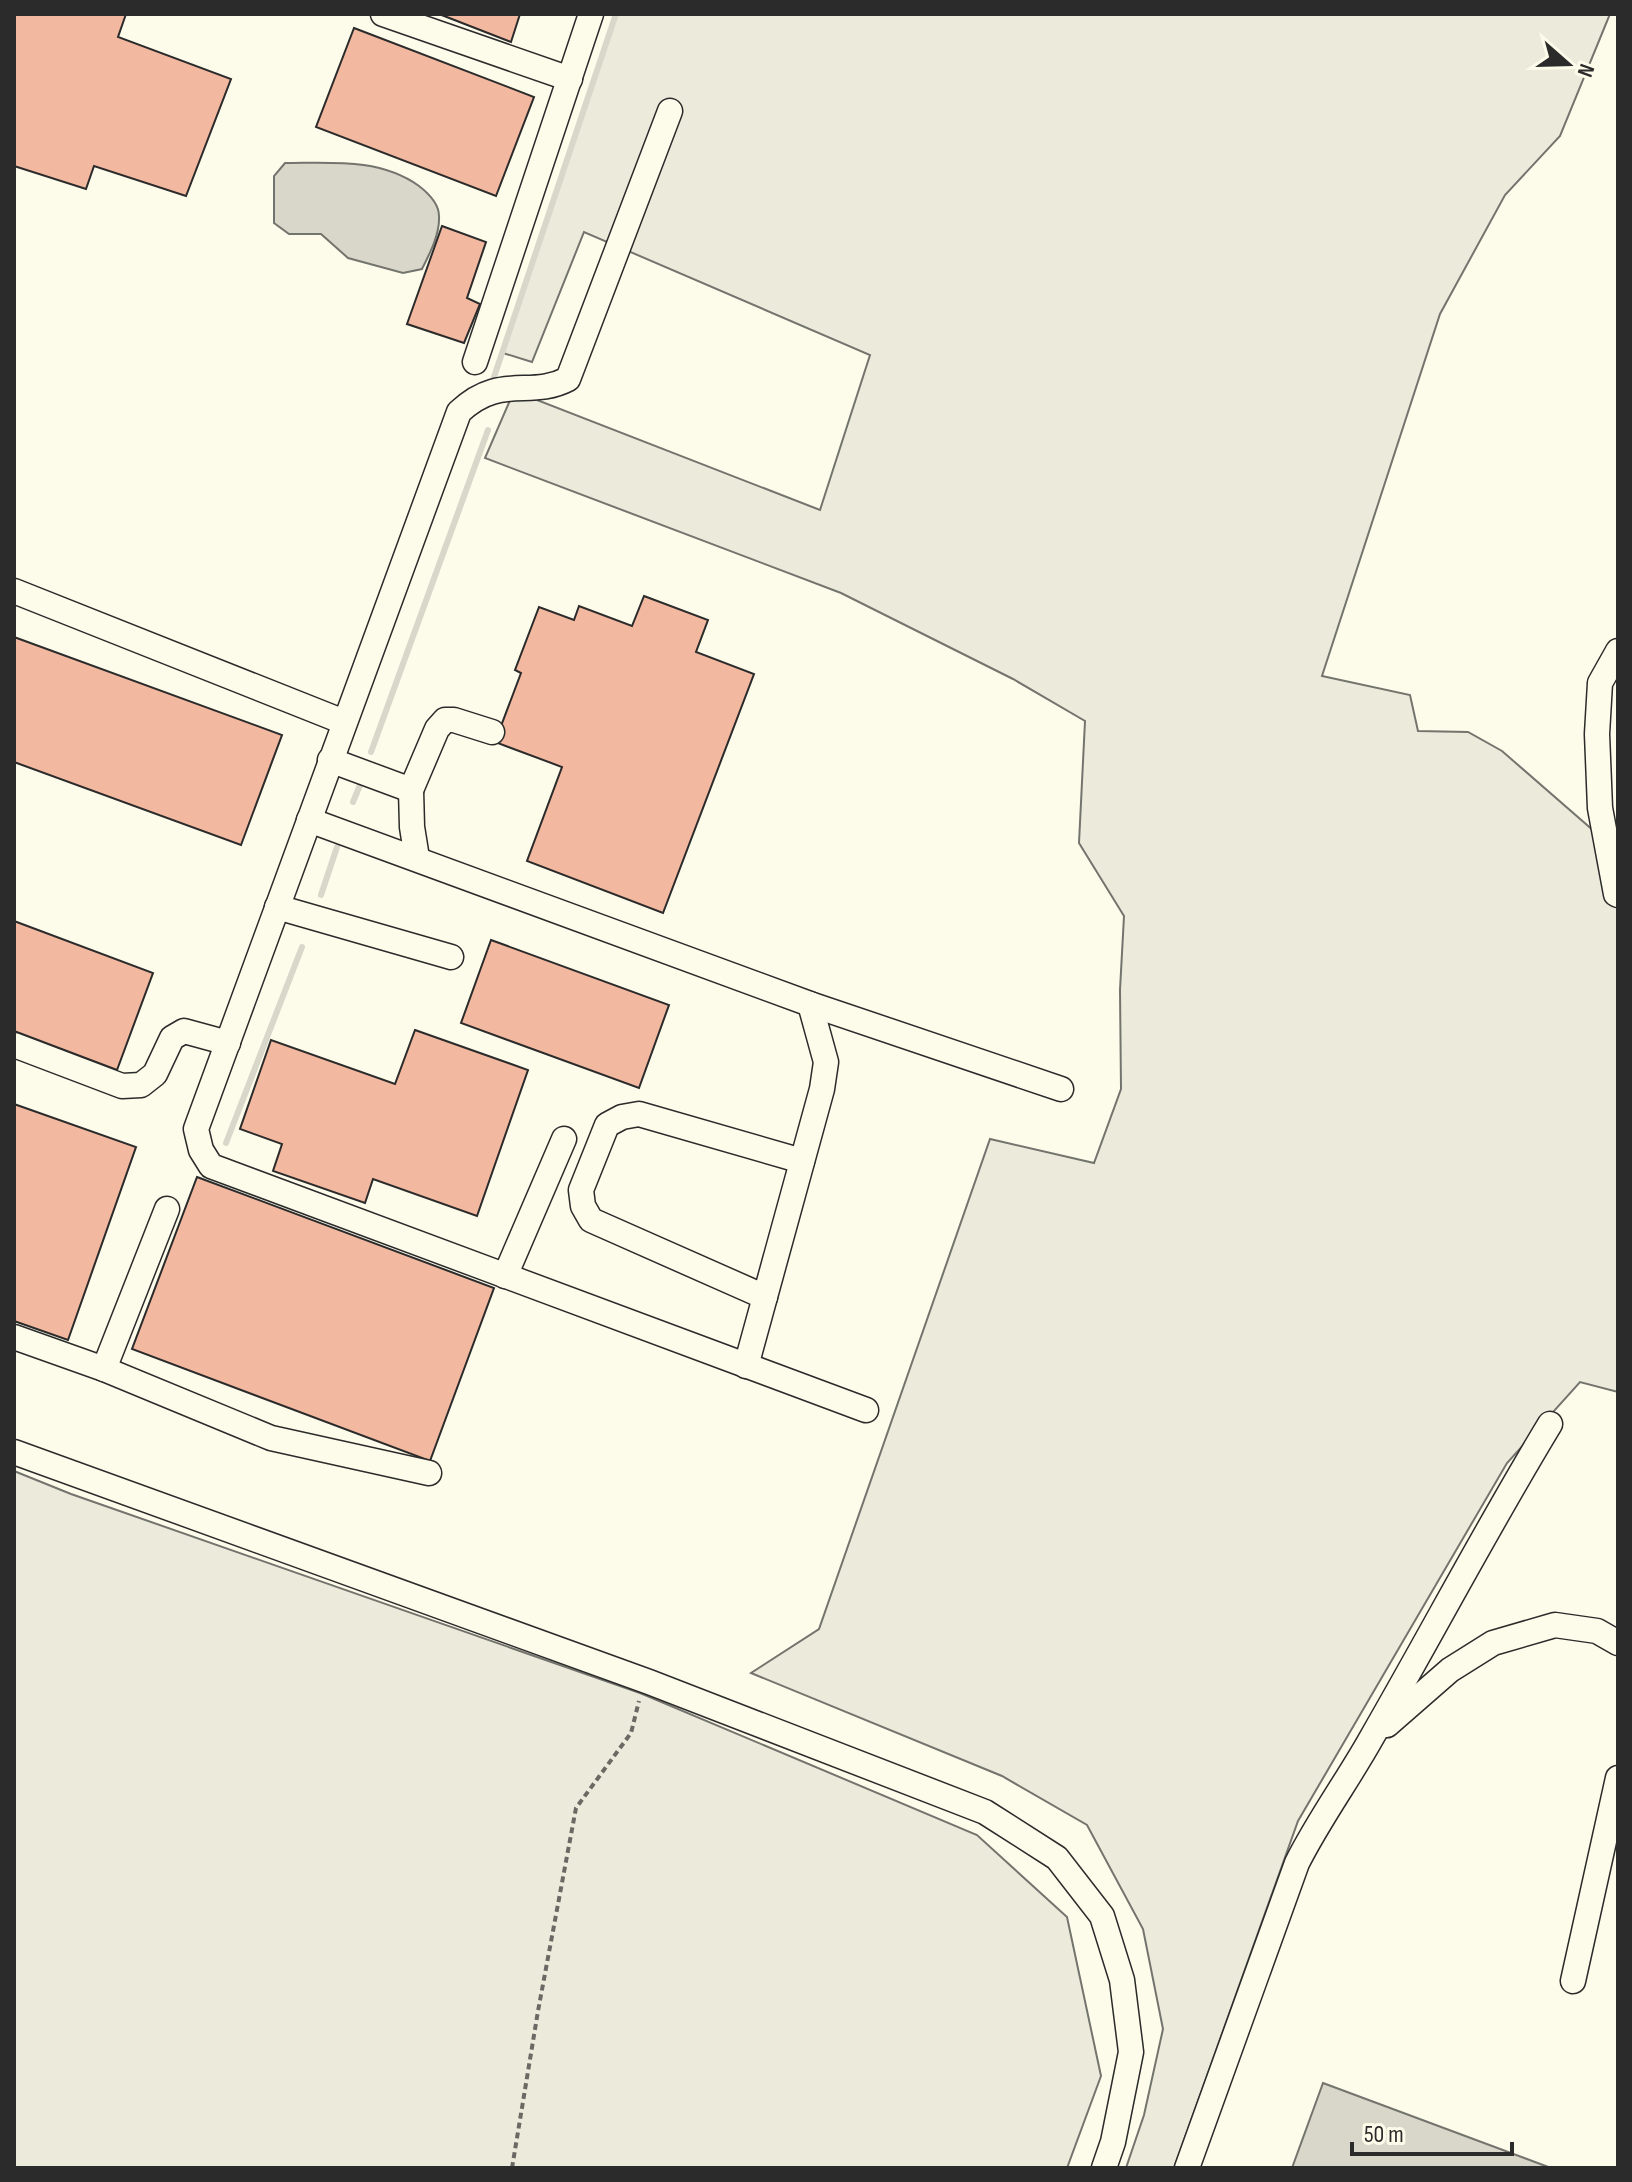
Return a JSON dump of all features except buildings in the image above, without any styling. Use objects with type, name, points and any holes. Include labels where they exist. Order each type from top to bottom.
[{"type":"street","points":[[383,14],[570,79]]},
{"type":"street","points":[[475,362],[591,14]]},
{"type":"street","points":[[670,111],[568,379],[559,384],[505,388],[475,396],[459,412],[196,1129],[201,1150],[211,1166],[866,1410]]},
{"type":"street","points":[[14,591],[344,722]]},
{"type":"street","points":[[1618,651],[1600,683],[1597,734],[1600,808],[1618,895]]},
{"type":"street","points":[[417,858],[411,790],[437,729],[445,720],[454,720],[492,732]]},
{"type":"street","points":[[330,760],[411,790]]},
{"type":"street","points":[[309,820],[810,1004],[1061,1089]]},
{"type":"street","points":[[277,907],[451,957]]},
{"type":"street","points":[[746,1366],[822,1089],[826,1062],[810,1004]]},
{"type":"street","points":[[14,1045],[122,1086],[141,1085],[155,1074],[172,1038],[184,1031],[228,1043]]},
{"type":"street","points":[[765,1297],[591,1220],[583,1206],[581,1190],[607,1125],[622,1117],[639,1114],[802,1161]]},
{"type":"street","points":[[505,1276],[564,1139]]},
{"type":"street","points":[[104,1369],[167,1209]]},
{"type":"street","points":[[14,1337],[104,1369],[271,1438],[429,1473]]},
{"type":"street","points":[[1187,2168],[1297,1863],[1317,1823],[1371,1741],[1515,1481],[1550,1424]]},
{"type":"street","points":[[14,1452],[649,1682],[985,1812],[1057,1858],[1102,1916],[1122,1980],[1131,2052],[1113,2142],[1104,2168]]},
{"type":"street","points":[[1371,1741],[1450,1670],[1493,1643],[1555,1625],[1597,1631],[1618,1643]]},
{"type":"street","points":[[1573,1981],[1618,1778]]},
{"type":"path","points":[[512,2168],[576,1808],[631,1733],[640,1693],[649,1682]]},
{"type":"shaded area","points":[[615,14],[1610,14],[1560,136],[1505,195],[1440,314],[1322,676],[1410,695],[1418,731],[1468,732],[1502,751],[1618,852],[1618,1392],[1580,1382],[1507,1463],[1298,1821],[1174,2168],[1126,2168],[1144,2115],[1163,2029],[1143,1929],[1087,1825],[1002,1776],[751,1673],[819,1629],[990,1139],[1094,1163],[1121,1089],[1120,990],[1124,916],[1079,843],[1085,721],[1013,679],[841,593],[485,458],[514,391],[820,510],[870,355],[584,232],[532,362],[503,353]]},
{"type":"shaded area","points":[[285,163],[372,166],[404,177],[419,186],[439,211],[436,236],[422,269],[403,273],[348,258],[321,234],[289,234],[274,223],[274,176]]},
{"type":"shaded area","points":[[14,1471],[71,1494],[640,1693],[977,1835],[1067,1917],[1101,2076],[1067,2168],[14,2168]]},
{"type":"shaded area","points":[[1323,2083],[1551,2168],[1292,2168]]},
{"type":"waterway","points":[[494,377],[616,14]]},
{"type":"waterway","points":[[371,752],[488,430]]},
{"type":"waterway","points":[[353,802],[360,785]]},
{"type":"waterway","points":[[321,895],[337,847]]},
{"type":"waterway","points":[[226,1143],[302,947]]}]
